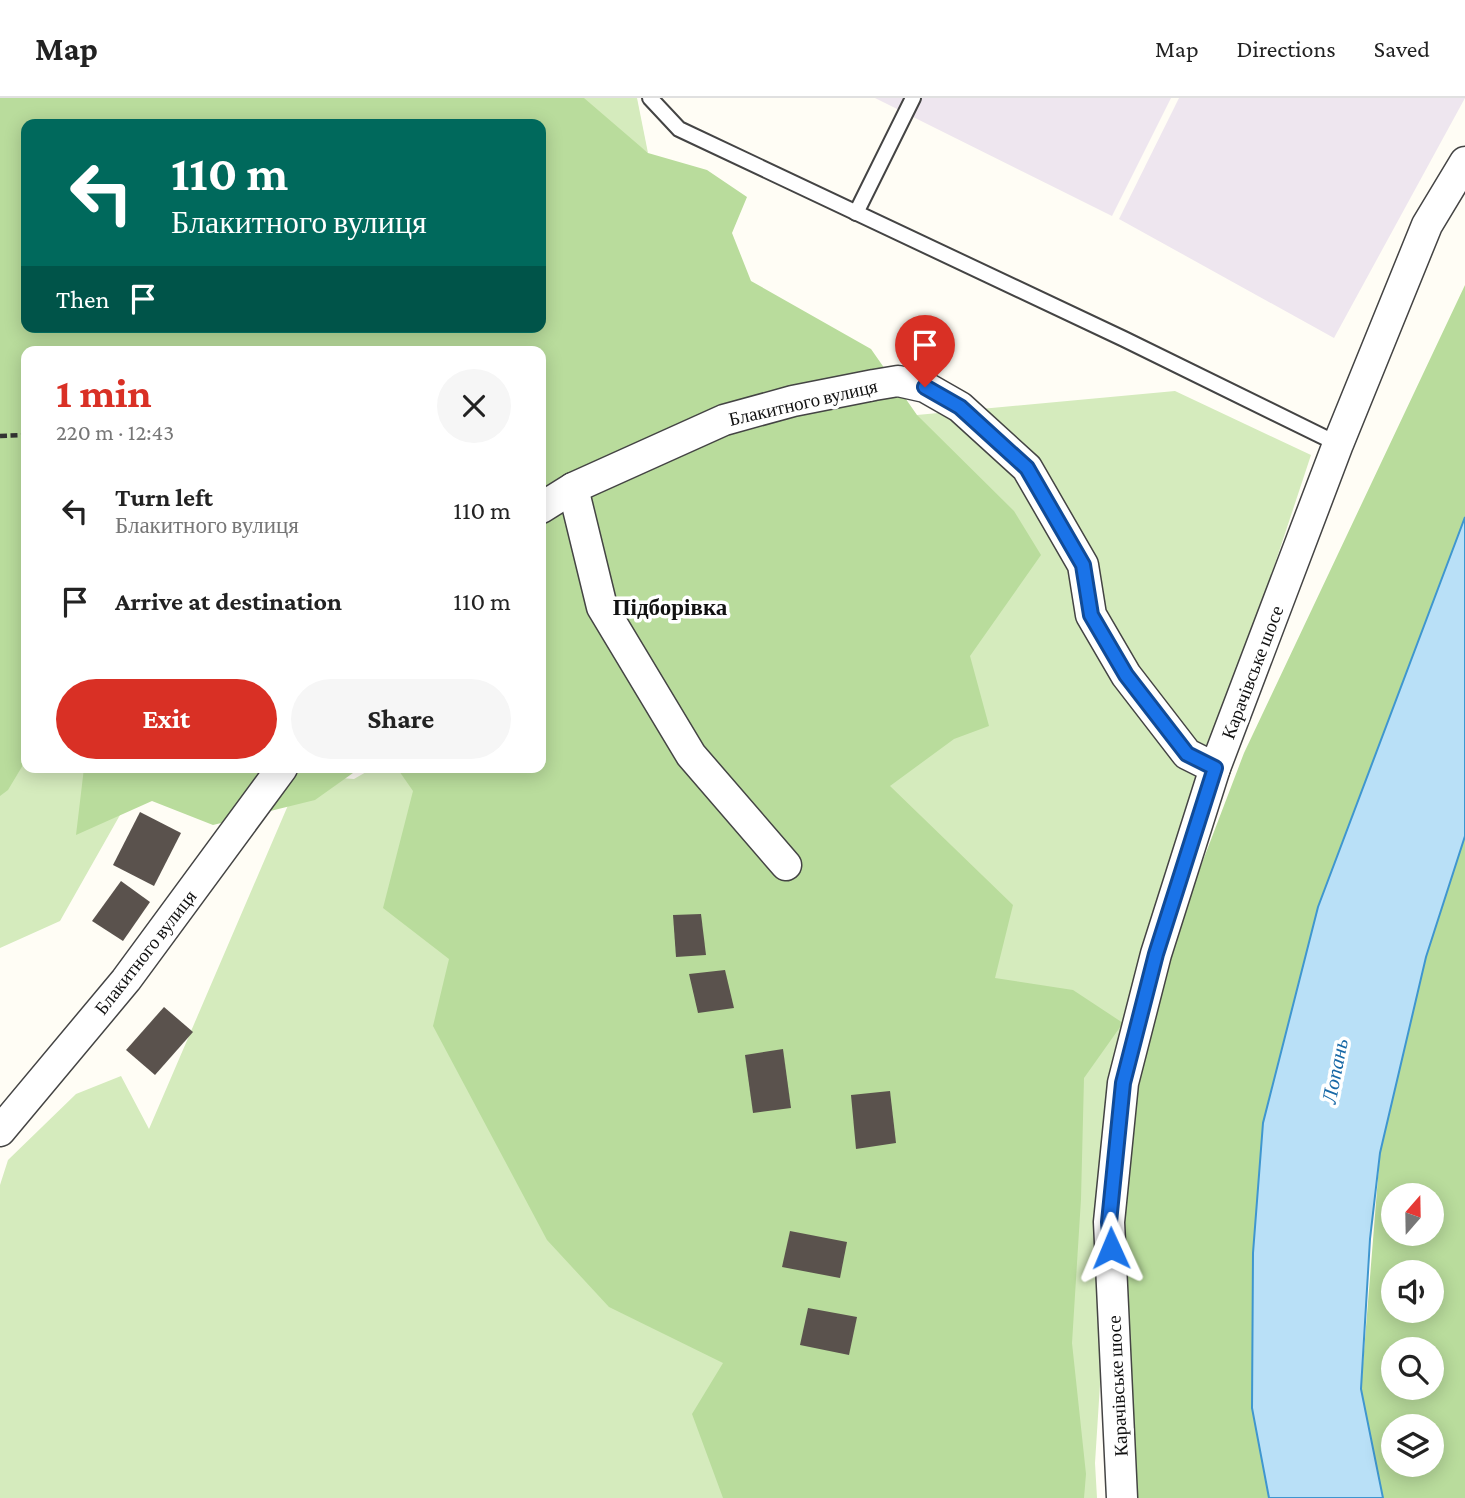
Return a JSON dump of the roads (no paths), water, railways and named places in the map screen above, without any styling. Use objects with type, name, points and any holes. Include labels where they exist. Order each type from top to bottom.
[{"type":"street","name":"Карачівське шосе","points":[[1122,1498],[1109,1222],[1123,1083],[1156,954],[1215,768],[1338,444],[1427,225],[1465,162]]},
{"type":"street","name":"Блакитного вулиця","points":[[546,505],[573,488],[723,420],[793,401],[898,381],[925,387],[960,407],[1027,468],[1083,565],[1091,615],[1126,675],[1187,754],[1215,768]]},
{"type":"street","points":[[573,488],[602,607],[691,755],[786,865]]},
{"type":"street","name":"Блакитного вулиця","points":[[0,1131],[126,980],[278,773]]},
{"type":"lane","points":[[650,98],[679,129],[1124,339],[1338,444]]},
{"type":"lane","points":[[856,213],[913,98]]},
{"type":"water","name":"Лопань","points":[[1465,517],[1465,836],[1426,957],[1380,1153],[1370,1239],[1361,1389],[1383,1498],[1269,1498],[1252,1408],[1253,1253],[1263,1123],[1318,907]]},
{"type":"district","name":"Підборівка","points":[[670,607]]}]
